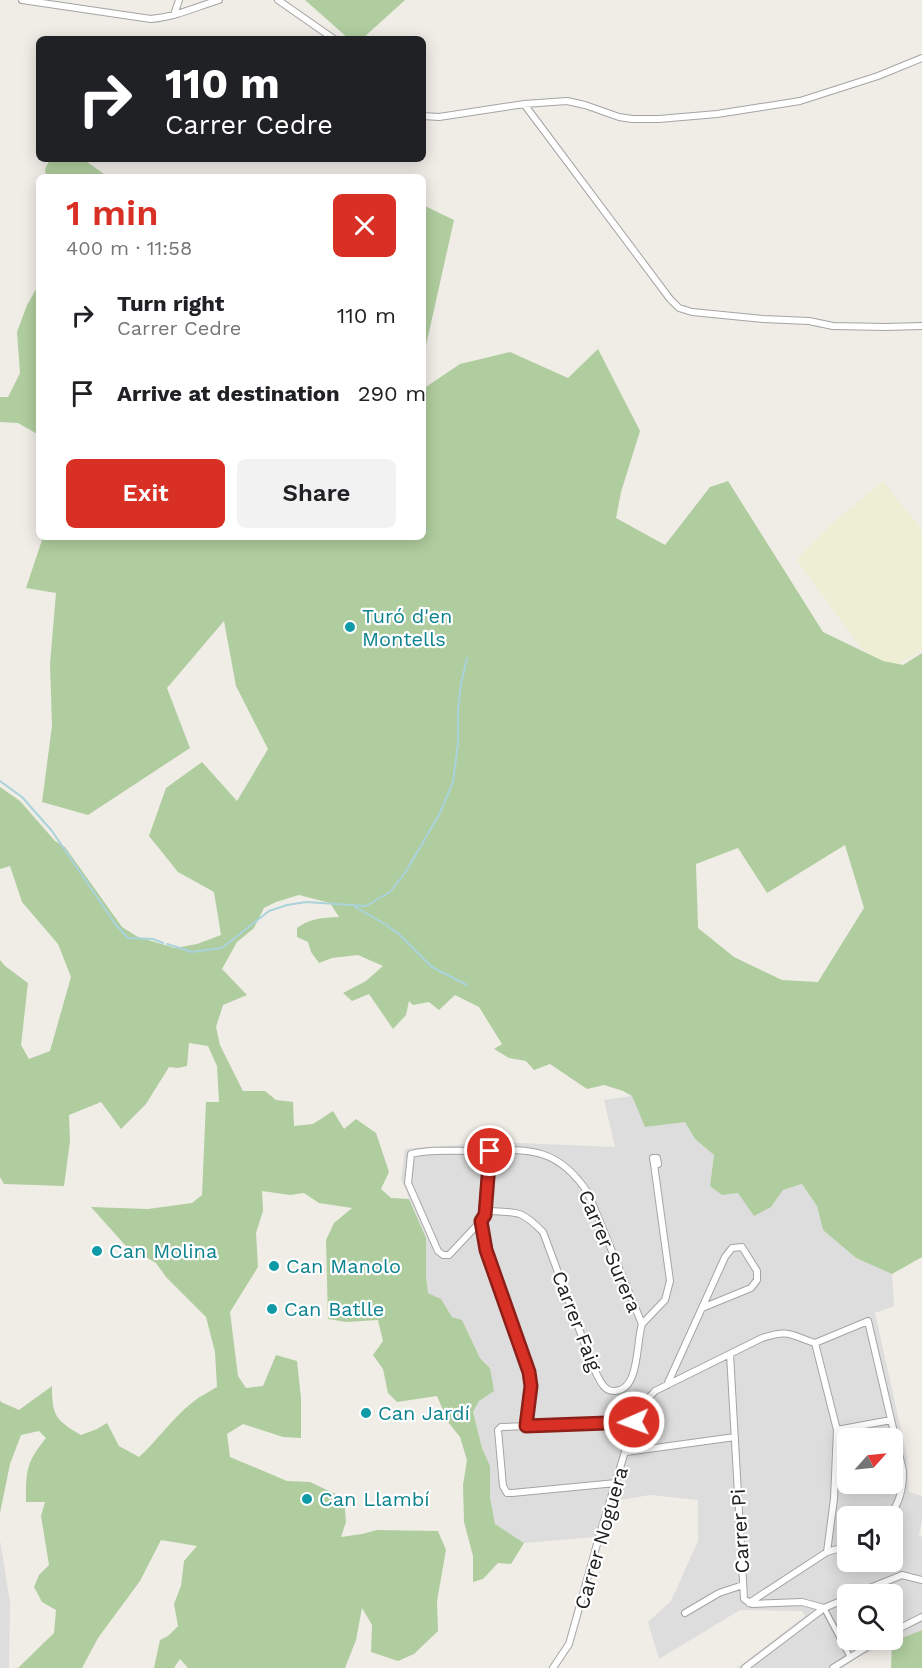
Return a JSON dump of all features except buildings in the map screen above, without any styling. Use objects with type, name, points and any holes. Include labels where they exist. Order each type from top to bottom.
[{"type":"street","points":[[22,0],[151,20],[219,0]]},
{"type":"street","points":[[174,15],[179,0]]},
{"type":"street","points":[[278,0],[330,36]]},
{"type":"street","points":[[426,116],[439,117],[524,104],[567,101],[632,119],[717,114],[800,101],[878,76],[922,58]]},
{"type":"street","points":[[524,104],[679,308],[692,312],[809,321],[833,326],[922,326]]},
{"type":"street","name":"Carrer Surera","points":[[483,1218],[449,1255],[442,1255],[438,1251],[408,1184],[411,1154],[415,1152],[526,1150],[538,1152],[558,1161],[578,1177],[588,1193],[642,1324],[665,1300],[670,1281],[654,1164]]},
{"type":"street","points":[[490,1151],[483,1218],[486,1250],[529,1372],[531,1386],[526,1426]]},
{"type":"street","name":"Carrer Faig","points":[[483,1218],[490,1211],[514,1211],[529,1218],[543,1232],[594,1369],[604,1388],[612,1392],[621,1390],[630,1384],[642,1324]]},
{"type":"street","points":[[667,1385],[725,1257],[732,1248],[742,1247],[757,1271],[757,1280],[751,1288],[702,1308]]},
{"type":"street","points":[[827,1552],[834,1499],[837,1430],[815,1343],[868,1321],[903,1472],[903,1490],[897,1506]]},
{"type":"street","name":"Carrer Noguera","points":[[553,1668],[569,1644],[634,1422],[644,1402],[655,1391],[762,1338],[790,1333],[815,1343]]},
{"type":"street","name":"Carrer Pi","points":[[730,1354],[744,1599],[748,1603]]},
{"type":"street","points":[[848,1428],[891,1420]]},
{"type":"street","points":[[616,1483],[507,1493],[503,1486],[498,1430],[501,1427],[634,1422]]},
{"type":"street","points":[[626,1452],[735,1437]]},
{"type":"street","points":[[748,1603],[827,1552],[837,1549]]},
{"type":"street","points":[[880,1584],[903,1575],[922,1580]]},
{"type":"street","points":[[685,1613],[719,1593],[743,1585]]},
{"type":"street","points":[[748,1603],[752,1605],[802,1602],[824,1608],[850,1657]]},
{"type":"street","points":[[745,1668],[824,1608],[837,1603]]},
{"type":"street","points":[[903,1626],[922,1617]]},
{"type":"street","points":[[833,1668],[862,1650]]},
{"type":"shaded area","points":[[632,1096],[646,1127],[685,1121],[695,1139],[714,1155],[710,1186],[738,1193],[771,1207],[783,1190],[802,1184],[817,1206],[823,1230],[856,1258],[892,1274],[894,1306],[875,1313],[901,1428],[837,1428],[837,1494],[903,1494],[903,1439],[907,1457],[909,1492],[922,1496],[919,1536],[922,1537],[922,1630],[903,1638],[903,1584],[837,1584],[837,1650],[874,1650],[855,1658],[843,1668],[737,1668],[805,1616],[802,1611],[740,1610],[659,1659],[648,1622],[671,1601],[698,1541],[698,1500],[650,1495],[620,1500],[608,1536],[524,1543],[495,1524],[490,1497],[490,1466],[482,1448],[473,1412],[491,1368],[480,1358],[462,1320],[452,1317],[441,1299],[428,1293],[426,1238],[401,1179],[405,1149],[495,1142],[615,1147],[604,1100]]},
{"type":"shaded area","points":[[0,1540],[10,1602],[9,1668],[0,1668]]},
{"type":"green space","points":[[305,0],[405,0],[365,36],[346,36]]},
{"type":"green space","points":[[48,162],[87,162],[104,174],[46,174]]},
{"type":"green space","points":[[426,206],[454,220],[426,346]]},
{"type":"green space","points":[[36,289],[36,433],[18,423],[0,422],[0,397],[8,397],[20,373],[17,332],[27,305]]},
{"type":"green space","points":[[598,349],[640,431],[621,492],[616,518],[665,545],[710,487],[728,481],[823,632],[883,661],[903,665],[922,653],[922,1257],[892,1274],[856,1258],[823,1230],[817,1206],[802,1184],[783,1190],[771,1207],[754,1216],[738,1193],[722,1195],[710,1186],[714,1155],[695,1139],[685,1122],[645,1127],[632,1096],[623,1091],[604,1085],[587,1089],[550,1064],[534,1070],[526,1061],[509,1058],[494,1049],[502,1044],[479,1007],[455,995],[439,1010],[429,1002],[413,1005],[409,1001],[406,1015],[393,1029],[369,994],[352,1001],[343,993],[366,981],[383,966],[358,955],[332,958],[319,963],[311,952],[308,942],[297,937],[297,928],[307,922],[339,917],[330,903],[299,895],[276,902],[264,908],[254,928],[237,942],[222,969],[247,995],[223,1005],[216,1027],[220,1045],[243,1091],[265,1091],[276,1100],[293,1102],[294,1126],[313,1124],[333,1111],[344,1129],[356,1119],[376,1133],[389,1172],[381,1189],[391,1198],[409,1199],[426,1238],[428,1293],[441,1299],[452,1317],[462,1320],[480,1358],[490,1368],[494,1391],[479,1401],[473,1412],[482,1448],[490,1466],[490,1497],[495,1524],[524,1543],[511,1564],[498,1563],[483,1579],[473,1582],[473,1556],[464,1522],[463,1485],[467,1460],[460,1437],[448,1422],[437,1396],[397,1402],[388,1393],[383,1369],[373,1355],[383,1341],[378,1320],[346,1322],[328,1319],[326,1240],[334,1223],[352,1208],[319,1203],[304,1193],[290,1195],[262,1191],[263,1211],[256,1233],[258,1267],[230,1312],[238,1376],[246,1388],[263,1386],[276,1355],[297,1361],[301,1398],[301,1438],[283,1437],[243,1424],[227,1434],[230,1457],[287,1481],[310,1482],[344,1498],[346,1522],[341,1537],[377,1530],[438,1531],[446,1550],[437,1601],[438,1631],[414,1654],[398,1661],[371,1652],[372,1625],[362,1608],[356,1640],[345,1668],[188,1668],[180,1659],[174,1668],[154,1668],[160,1640],[178,1626],[174,1604],[181,1586],[184,1561],[197,1546],[161,1540],[140,1581],[98,1638],[82,1668],[18,1668],[54,1633],[56,1610],[42,1602],[34,1587],[39,1575],[49,1565],[41,1516],[45,1502],[26,1502],[28,1467],[46,1438],[39,1431],[21,1435],[10,1464],[0,1513],[0,1400],[19,1410],[52,1386],[54,1410],[60,1421],[81,1435],[107,1423],[119,1446],[139,1457],[185,1408],[217,1387],[215,1352],[206,1317],[166,1277],[156,1263],[125,1245],[91,1207],[148,1209],[192,1203],[202,1195],[206,1102],[219,1102],[217,1066],[208,1046],[189,1043],[187,1066],[169,1067],[146,1104],[121,1129],[101,1102],[69,1115],[70,1141],[64,1186],[4,1184],[0,1177],[0,960],[28,983],[21,1045],[29,1059],[50,1051],[71,977],[58,944],[22,902],[10,866],[0,869],[0,787],[20,801],[55,841],[65,847],[122,927],[138,937],[175,948],[197,944],[221,935],[214,892],[178,872],[149,836],[166,788],[202,762],[237,801],[268,749],[236,686],[224,621],[167,688],[190,748],[88,815],[42,802],[52,726],[50,664],[56,593],[26,588],[42,540],[426,540],[426,387],[460,364],[510,352],[568,378]],"holes":[[[845,845],[864,908],[818,982],[782,980],[734,957],[698,928],[696,864],[738,848],[767,893]]]},
{"type":"green space","points":[[883,481],[922,530],[922,650],[895,667],[880,665],[859,645],[798,562],[799,556],[827,528]]},
{"type":"green space","points":[[922,1630],[922,1668],[891,1668],[892,1650],[903,1650],[903,1638]]},
{"type":"waterway","points":[[167,944],[192,952],[222,948],[269,911],[306,902],[366,906],[390,892],[405,873],[439,815],[453,782],[458,744],[461,684],[467,658]]},
{"type":"waterway","points":[[0,781],[22,797],[52,831],[116,925],[128,938],[153,939],[163,943]]},
{"type":"waterway","points":[[355,907],[400,935],[432,967],[467,985]]},
{"type":"place","name":"Turó d'en Montells","points":[[350,627]]},
{"type":"place","name":"Can Molina","points":[[97,1251]]},
{"type":"place","name":"Can Manolo","points":[[274,1266]]},
{"type":"place","name":"Can Batlle","points":[[272,1309]]},
{"type":"place","name":"Can Jardí","points":[[366,1413]]},
{"type":"place","name":"Can Llambí","points":[[307,1499]]},
{"type":"route","points":[[490,1151],[485,1215],[481,1221],[486,1250],[529,1372],[531,1386],[526,1426],[634,1422]]}]
